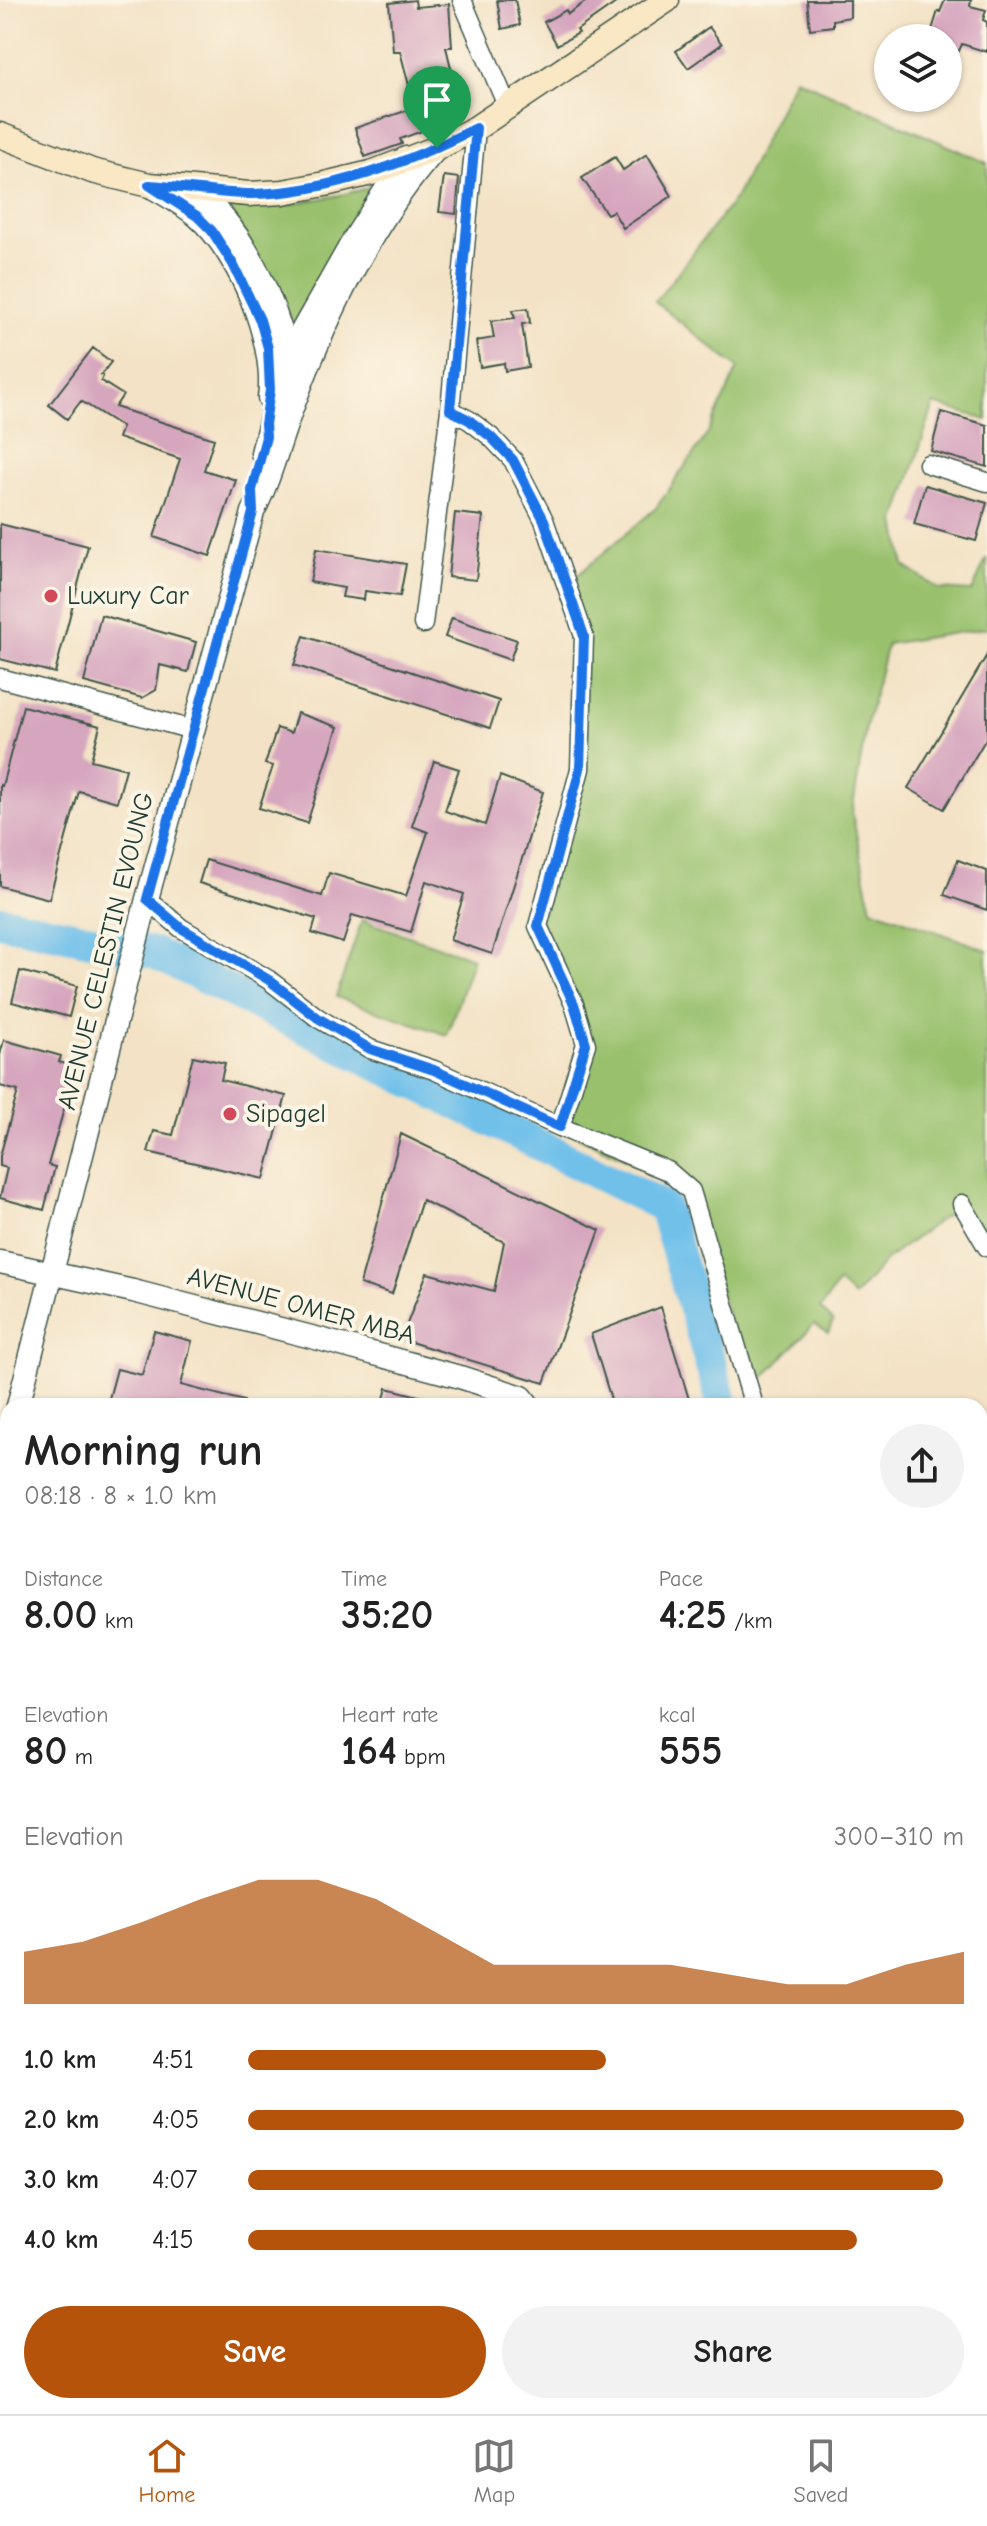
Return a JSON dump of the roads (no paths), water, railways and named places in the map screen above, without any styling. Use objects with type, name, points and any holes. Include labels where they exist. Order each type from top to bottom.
[{"type":"main road","points":[[0,135],[92,171],[149,185],[249,194],[283,192],[371,173],[437,148],[508,108],[667,0]]},
{"type":"street","points":[[462,0],[508,108]]},
{"type":"street","points":[[423,624],[450,410],[476,128]]},
{"type":"street","points":[[253,512],[263,493],[294,403],[351,275],[398,198],[437,148]]},
{"type":"street","points":[[253,512],[252,490],[289,359],[313,308],[406,158]]},
{"type":"street","points":[[149,185],[197,216],[212,231],[260,320],[271,372],[266,437]]},
{"type":"street","points":[[189,189],[216,208],[249,257],[281,330],[289,359],[294,403]]},
{"type":"street","points":[[450,410],[491,437],[513,460],[544,520],[584,636],[580,769],[538,926],[574,1004],[586,1044],[560,1127]]},
{"type":"street","points":[[928,464],[987,482]]},
{"type":"street","name":"AVENUE CELESTIN EVOUNG","points":[[20,1398],[147,899],[253,512]]},
{"type":"street","points":[[0,678],[193,730]]},
{"type":"street","points":[[147,899],[181,928],[269,980],[318,1018],[370,1049],[434,1070],[560,1127],[668,1171],[691,1191],[752,1398]]},
{"type":"street","points":[[962,1204],[987,1247]]},
{"type":"street","name":"AVENUE OMER MBA","points":[[0,1262],[133,1291],[460,1377],[523,1398]]},
{"type":"waterway","points":[[0,921],[154,953],[664,1207],[721,1398]]},
{"type":"place","name":"Luxury Car","points":[[51,596]]},
{"type":"place","name":"Sipagel","points":[[230,1114]]}]
